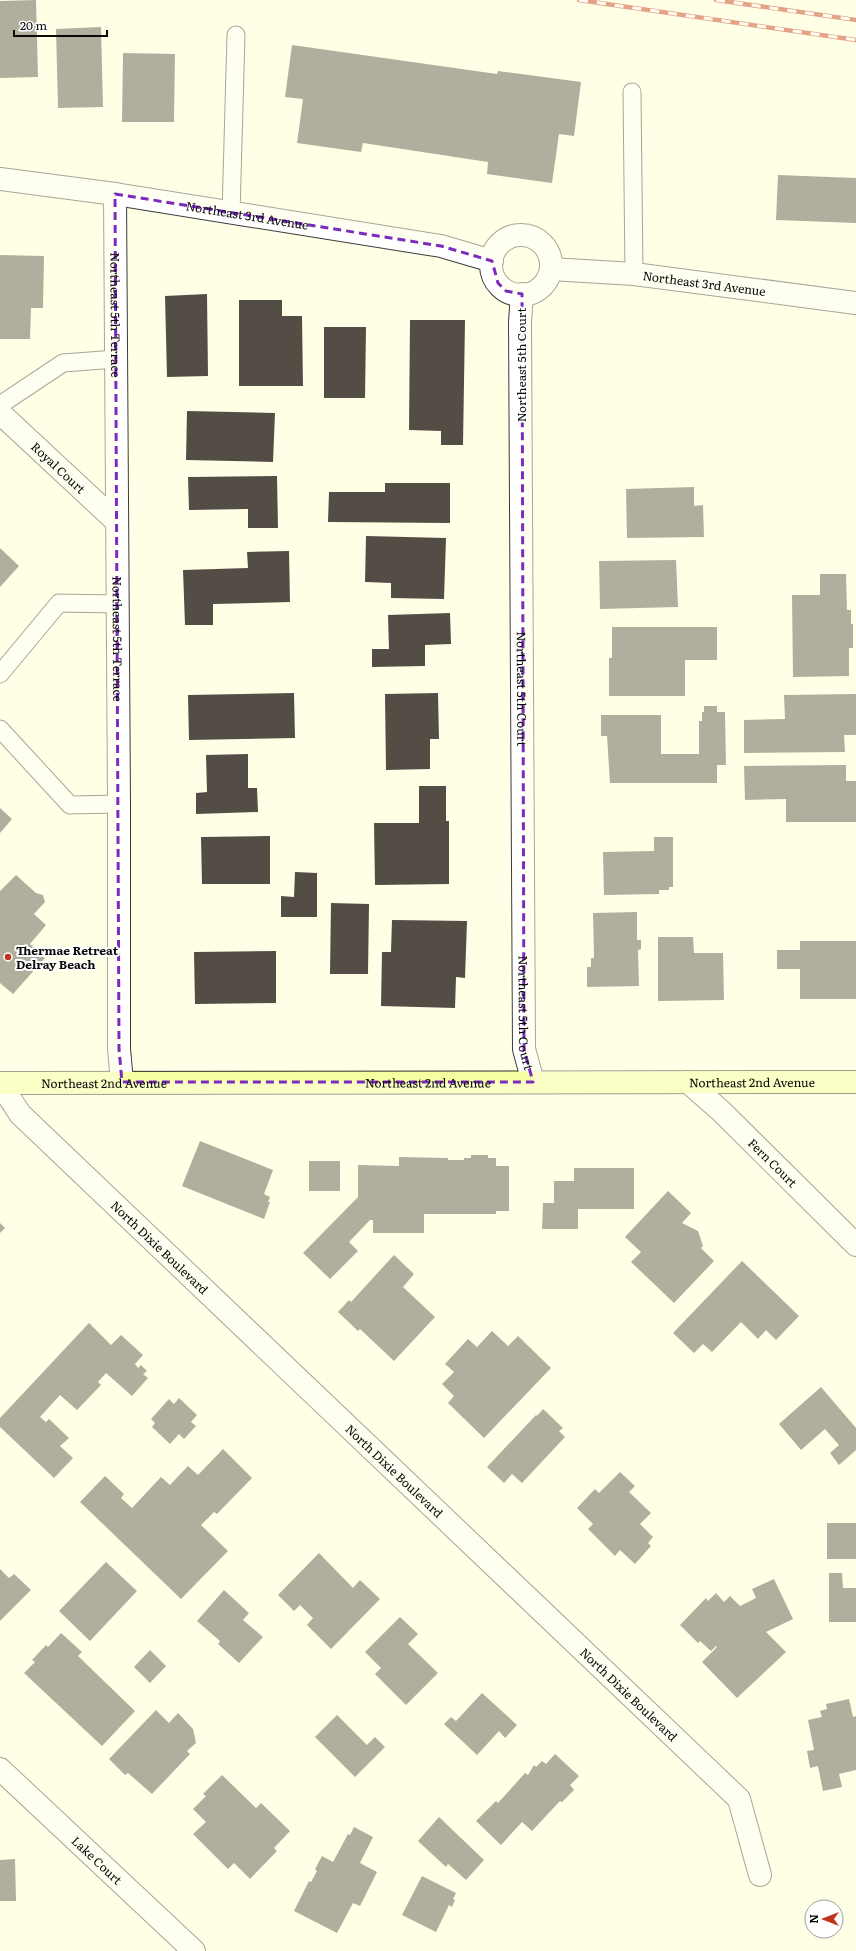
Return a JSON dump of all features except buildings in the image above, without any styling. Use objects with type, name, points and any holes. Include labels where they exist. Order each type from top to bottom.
[{"type":"street","name":"Northeast 3rd Avenue","points":[[0,179],[115,194],[441,246],[492,261]]},
{"type":"street","name":"Northeast 5th Terrace","points":[[115,194],[119,1049],[122,1082]]},
{"type":"street","points":[[525,235],[537,239],[545,247],[550,258],[551,269],[547,280],[539,289],[529,294],[517,295],[506,291],[498,283],[492,272],[492,261],[496,250],[503,241],[514,236],[525,235]]},
{"type":"street","name":"Northeast 3rd Avenue","points":[[551,269],[634,274],[856,303]]},
{"type":"street","name":"Northeast 5th Court","points":[[522,294],[520,338],[524,1048],[533,1082]]},
{"type":"street","name":"Royal Court","points":[[0,414],[117,522]]},
{"type":"street","name":"Fern Court","points":[[688,1082],[721,1111],[856,1245]]},
{"type":"street","name":"Northeast 2nd Avenue","points":[[0,1083],[856,1082]]},
{"type":"street","name":"North Dixie Boulevard","points":[[0,1083],[20,1114],[739,1799],[760,1875]]},
{"type":"street","name":"Lake Court","points":[[0,1769],[194,1951]]},
{"type":"lane","points":[[231,213],[236,35]]},
{"type":"lane","points":[[632,92],[634,274]]},
{"type":"lane","points":[[0,405],[63,363],[116,359]]},
{"type":"lane","points":[[0,674],[59,603],[117,604]]},
{"type":"lane","points":[[0,729],[70,804],[119,804]]},
{"type":"highlighted area","points":[[115,194],[441,246],[492,261],[498,283],[506,291],[522,294],[524,1049],[533,1082],[122,1082],[119,1049]]},
{"type":"railway","points":[[579,0],[856,40]]},
{"type":"railway","points":[[716,0],[856,20]]},
{"type":"place","name":"Thermae Retreat Delray Beach","points":[[8,957]]}]
